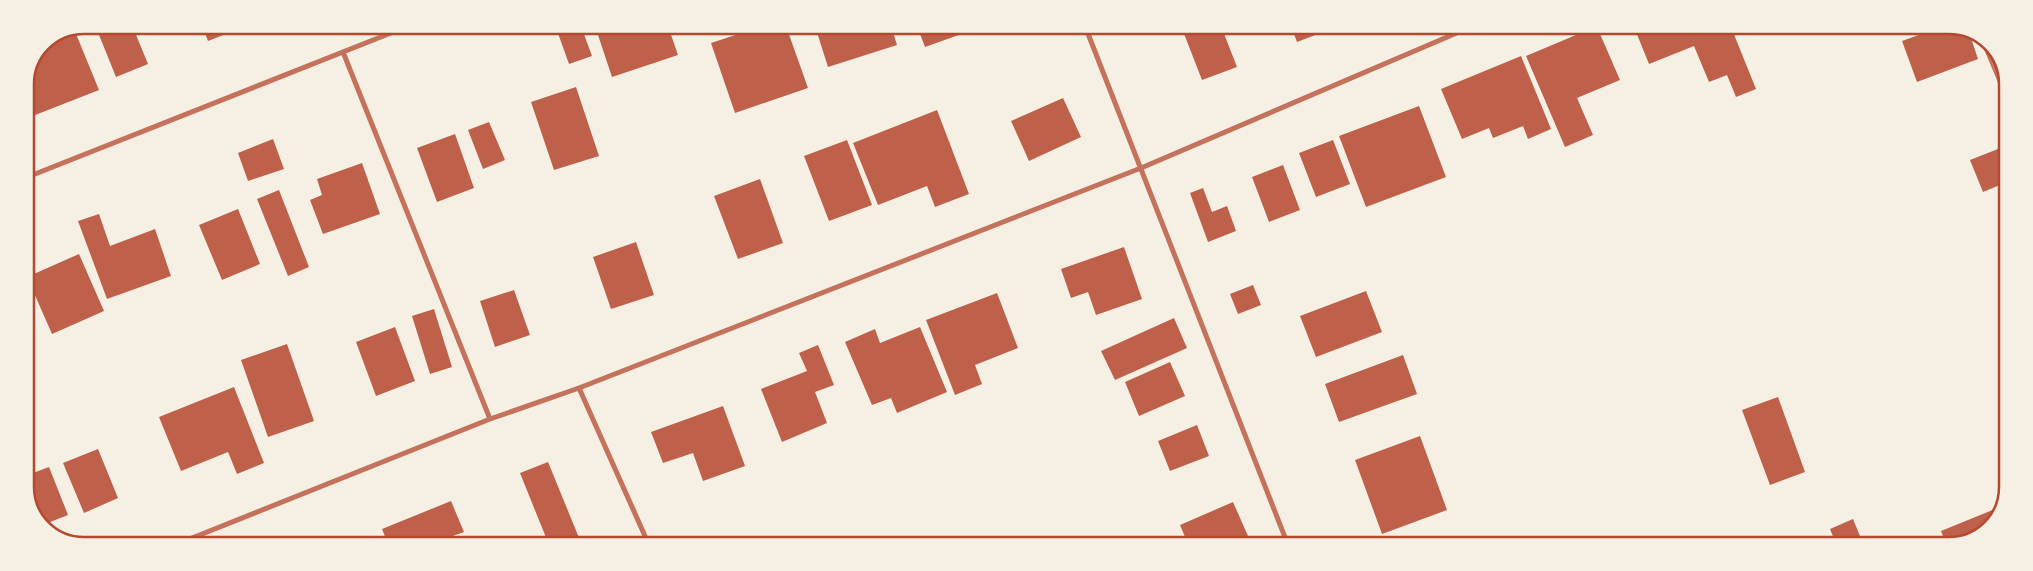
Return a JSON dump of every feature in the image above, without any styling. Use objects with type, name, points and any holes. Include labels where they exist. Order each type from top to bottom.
[{"type":"street","points":[[34,174],[388,34]]},
{"type":"street","points":[[1089,34],[1285,537]]},
{"type":"street","points":[[195,537],[490,419],[579,388],[1141,168],[1453,34]]},
{"type":"street","points":[[343,52],[490,419]]},
{"type":"street","points":[[1988,52],[1998,77]]},
{"type":"street","points":[[579,388],[645,537]]},
{"type":"building","points":[[99,34],[136,34],[148,64],[116,77]]},
{"type":"building","points":[[205,34],[226,34],[208,41]]},
{"type":"building","points":[[558,34],[584,34],[592,56],[569,64]]},
{"type":"building","points":[[598,34],[671,34],[678,55],[612,77]]},
{"type":"building","points":[[739,34],[789,34],[808,88],[735,113],[711,43]]},
{"type":"building","points":[[818,34],[894,34],[897,45],[828,67]]},
{"type":"building","points":[[920,34],[962,34],[925,47]]},
{"type":"building","points":[[1184,34],[1224,34],[1237,67],[1202,80]]},
{"type":"building","points":[[1294,34],[1318,34],[1297,42]]},
{"type":"building","points":[[1578,34],[1600,34],[1620,80],[1577,98],[1593,135],[1565,147],[1526,56]]},
{"type":"building","points":[[1637,34],[1734,34],[1756,89],[1736,97],[1727,75],[1709,82],[1694,46],[1649,64]]},
{"type":"building","points":[[1921,34],[1962,35],[1971,39],[1978,59],[1917,82],[1902,41]]},
{"type":"building","points":[[76,35],[99,90],[34,115],[34,84],[38,65],[48,48],[65,38]]},
{"type":"building","points":[[1521,56],[1551,129],[1528,139],[1523,126],[1493,138],[1489,128],[1462,139],[1441,89]]},
{"type":"building","points":[[576,87],[599,156],[554,170],[531,102]]},
{"type":"building","points":[[1063,98],[1081,137],[1029,161],[1011,121]]},
{"type":"building","points":[[1419,106],[1446,177],[1366,207],[1339,136]]},
{"type":"building","points":[[937,110],[969,194],[935,207],[927,186],[878,205],[853,143]]},
{"type":"building","points":[[489,122],[505,160],[483,169],[468,130]]},
{"type":"building","points":[[455,134],[474,188],[437,202],[417,148]]},
{"type":"building","points":[[273,139],[284,169],[248,181],[238,153]]},
{"type":"building","points":[[847,140],[872,205],[829,221],[804,156]]},
{"type":"building","points":[[1333,140],[1350,184],[1316,197],[1299,153]]},
{"type":"building","points":[[1999,149],[1999,185],[1983,192],[1970,160]]},
{"type":"building","points":[[362,163],[380,214],[323,234],[310,200],[322,195],[317,179]]},
{"type":"building","points":[[1283,165],[1300,210],[1269,222],[1252,177]]},
{"type":"building","points":[[760,179],[783,243],[738,259],[714,196]]},
{"type":"building","points":[[1203,188],[1212,212],[1227,206],[1236,231],[1208,242],[1190,193]]},
{"type":"building","points":[[279,190],[309,267],[288,276],[257,199]]},
{"type":"building","points":[[238,209],[260,264],[222,280],[199,225]]},
{"type":"building","points":[[99,214],[110,246],[155,229],[171,276],[107,299],[78,221]]},
{"type":"building","points":[[636,242],[654,295],[611,309],[593,257]]},
{"type":"building","points":[[1124,247],[1142,299],[1096,315],[1088,292],[1071,298],[1061,269]]},
{"type":"building","points":[[79,254],[104,311],[52,334],[34,293],[34,274]]},
{"type":"building","points":[[1253,285],[1261,305],[1238,314],[1230,294]]},
{"type":"building","points":[[514,290],[530,335],[495,347],[480,301]]},
{"type":"building","points":[[1366,291],[1382,332],[1316,357],[1300,316]]},
{"type":"building","points":[[997,293],[1018,348],[975,365],[982,384],[955,395],[926,320]]},
{"type":"building","points":[[434,309],[452,367],[430,374],[412,316]]},
{"type":"building","points":[[1174,318],[1187,348],[1115,380],[1101,351]]},
{"type":"building","points":[[395,327],[415,381],[376,396],[356,342]]},
{"type":"building","points":[[920,327],[947,392],[897,413],[891,398],[872,405],[845,342],[875,329],[880,343]]},
{"type":"building","points":[[287,344],[314,421],[268,437],[241,360]]},
{"type":"building","points":[[818,345],[834,385],[815,392],[827,423],[782,442],[761,389],[807,371],[799,353]]},
{"type":"building","points":[[1403,355],[1417,394],[1339,422],[1325,384]]},
{"type":"building","points":[[1170,362],[1185,396],[1139,416],[1125,382]]},
{"type":"building","points":[[234,387],[264,463],[237,474],[228,452],[181,471],[159,417]]},
{"type":"building","points":[[1778,397],[1805,472],[1770,485],[1742,410]]},
{"type":"building","points":[[723,406],[745,466],[703,481],[693,453],[663,463],[651,432]]},
{"type":"building","points":[[1197,425],[1209,456],[1170,471],[1158,441]]},
{"type":"building","points":[[1420,436],[1447,510],[1382,534],[1355,460]]},
{"type":"building","points":[[98,449],[118,498],[84,513],[63,463]]},
{"type":"building","points":[[548,462],[579,537],[546,537],[520,473]]},
{"type":"building","points":[[49,467],[68,515],[49,523],[46,520],[40,512],[35,497],[34,473]]},
{"type":"building","points":[[451,501],[464,532],[450,537],[385,537],[382,529]]},
{"type":"building","points":[[1233,502],[1248,537],[1185,537],[1180,525]]},
{"type":"building","points":[[1993,510],[1980,527],[1965,535],[1943,537],[1941,531]]},
{"type":"building","points":[[1853,519],[1860,537],[1833,537],[1830,529]]}]
